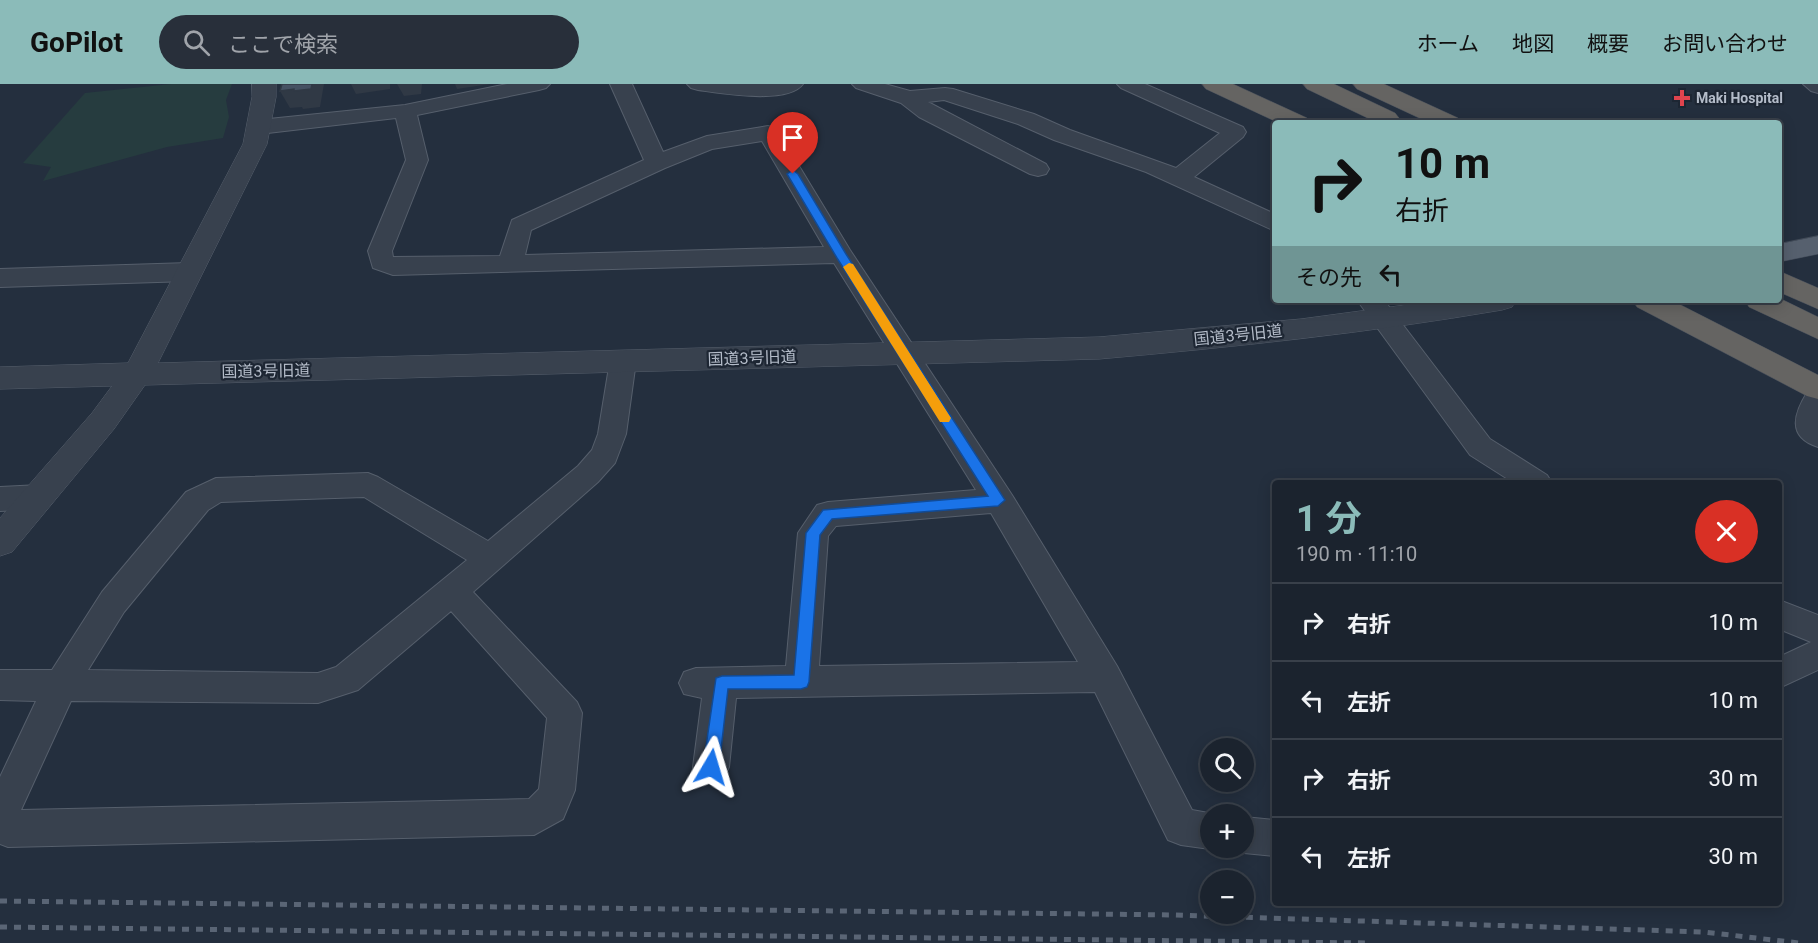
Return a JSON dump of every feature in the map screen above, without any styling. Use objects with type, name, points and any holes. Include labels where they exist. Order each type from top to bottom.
[{"type":"highway","points":[[1214,84],[1292,120]]},
{"type":"highway","points":[[1264,84],[1326,114]]},
{"type":"highway","points":[[1315,84],[1391,120]]},
{"type":"highway","points":[[1365,84],[1443,120]]},
{"type":"highway","points":[[1782,282],[1818,299]]},
{"type":"highway","points":[[1653,303],[1818,388]]},
{"type":"highway","points":[[1701,303],[1818,362]]},
{"type":"highway","points":[[1765,303],[1818,329]]},
{"type":"main road","points":[[1782,252],[1818,245]]},
{"type":"street","points":[[0,542],[102,421],[137,374],[255,144],[264,97],[264,84]]},
{"type":"street","points":[[259,127],[405,111],[539,84]]},
{"type":"street","points":[[621,84],[657,163]]},
{"type":"street","points":[[698,84],[770,88],[792,84]]},
{"type":"street","points":[[863,84],[909,98],[927,112],[1038,170]]},
{"type":"street","points":[[1128,84],[1235,132],[1179,177]]},
{"type":"street","points":[[1814,84],[1818,87]]},
{"type":"street","points":[[909,98],[945,94],[1026,119],[1062,135],[1179,177],[1272,222]]},
{"type":"street","points":[[405,111],[417,160],[380,251],[382,261],[393,267],[841,255]]},
{"type":"street","points":[[510,265],[520,226],[657,163],[707,143],[768,133],[841,255],[998,500],[1105,677],[1181,827],[1200,830]]},
{"type":"street","points":[[0,278],[189,272]]},
{"type":"street","name":"国道3号旧道","points":[[0,378],[1099,348],[1196,340],[1377,310],[1464,303]]},
{"type":"street","points":[[1377,310],[1480,447],[1532,480]]},
{"type":"street","points":[[0,685],[318,688],[346,679],[588,474],[605,455],[612,434],[623,362]]},
{"type":"street","points":[[1818,398],[1810,411],[1810,431],[1818,436]]},
{"type":"street","points":[[452,591],[565,713],[557,790],[550,806],[534,817],[8,829],[0,817],[61,685],[113,602],[179,520],[197,501],[216,490],[368,485],[490,558]]},
{"type":"street","points":[[0,499],[40,497]]},
{"type":"street","points":[[801,682],[813,533],[828,514],[998,500]]},
{"type":"street","points":[[1782,615],[1818,630]]},
{"type":"street","points":[[1782,672],[1818,654]]},
{"type":"street","points":[[711,767],[709,683],[1105,677]]},
{"type":"street","points":[[1254,835],[1272,838]]},
{"type":"green space","points":[[171,84],[232,84],[226,100],[229,117],[223,138],[167,147],[43,181],[51,167],[23,163],[85,93]]},
{"type":"building","points":[[282,84],[312,84],[311,89],[280,91]]},
{"type":"railway","points":[[0,901],[1174,915],[1704,932],[1799,943]]},
{"type":"railway","points":[[0,927],[1369,943]]},
{"type":"slow traffic","points":[[849,267],[945,418]]},
{"type":"place","name":"Maki Hospital","points":[[1682,98]]},
{"type":"route","points":[[711,767],[722,682],[801,682],[813,533],[828,514],[998,500],[841,255],[793,174]]}]
